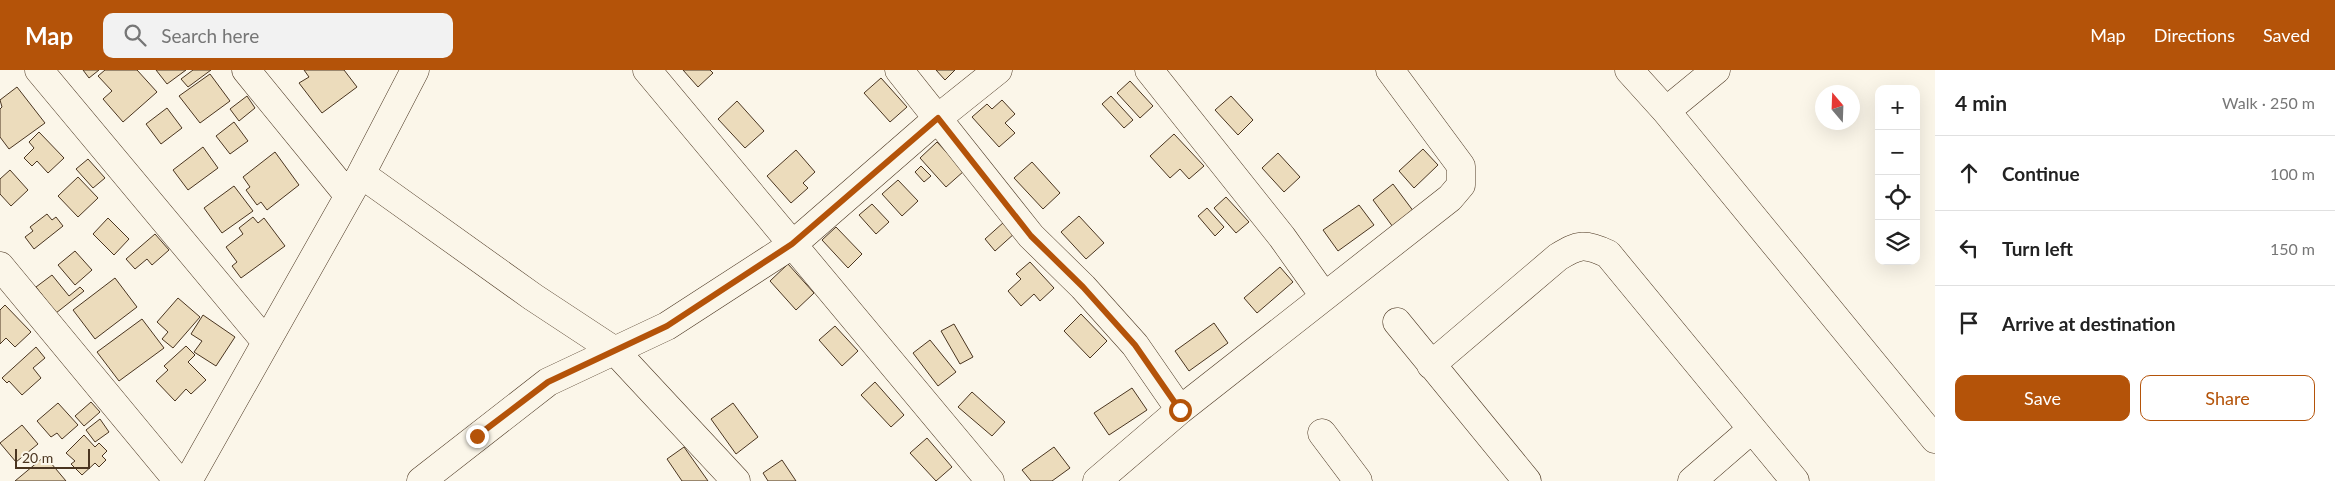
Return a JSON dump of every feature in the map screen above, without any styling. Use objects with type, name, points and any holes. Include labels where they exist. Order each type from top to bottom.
[{"type":"street","points":[[40,70],[266,342]]},
{"type":"street","points":[[246,70],[355,184],[615,351],[736,481]]},
{"type":"street","points":[[188,481],[355,184],[415,70]]},
{"type":"street","points":[[647,70],[990,481]]},
{"type":"street","points":[[899,70],[1031,236],[1083,287],[1135,345],[1180,410]]},
{"type":"street","points":[[421,481],[548,382],[667,326],[792,244],[938,118],[998,70]]},
{"type":"street","points":[[1149,70],[1282,237],[1324,296]]},
{"type":"street","points":[[1097,481],[1180,410],[1450,198],[1461,185],[1461,166],[1390,70]]},
{"type":"street","points":[[1629,70],[1666,112],[1935,439]]},
{"type":"street","points":[[1666,112],[1716,70]]},
{"type":"street","points":[[1431,365],[1558,258],[1574,247],[1590,245],[1608,254],[1794,481]]},
{"type":"street","points":[[0,266],[178,481]]},
{"type":"street","points":[[1397,322],[1527,481]]},
{"type":"street","points":[[1692,481],[1752,429]]},
{"type":"street","points":[[1322,433],[1358,481]]},
{"type":"building","points":[[83,70],[99,70],[89,78]]},
{"type":"building","points":[[105,70],[137,70],[157,92],[123,122],[103,99],[112,91],[98,76]]},
{"type":"building","points":[[156,70],[186,70],[167,84]]},
{"type":"building","points":[[193,70],[211,70],[188,87],[181,79]]},
{"type":"building","points":[[304,70],[344,70],[357,87],[322,113],[299,83],[309,77]]},
{"type":"building","points":[[683,70],[710,70],[713,73],[698,87]]},
{"type":"building","points":[[936,70],[955,70],[945,80]]},
{"type":"building","points":[[210,74],[230,101],[200,123],[179,96]]},
{"type":"building","points":[[881,78],[907,107],[890,122],[864,93]]},
{"type":"building","points":[[1130,81],[1153,106],[1140,118],[1117,93]]},
{"type":"building","points":[[17,87],[45,123],[9,149],[0,137],[0,109],[2,107],[0,100]]},
{"type":"building","points":[[247,96],[255,108],[239,121],[230,109]]},
{"type":"building","points":[[1111,96],[1133,120],[1124,128],[1102,104]]},
{"type":"building","points":[[1231,96],[1253,120],[1238,135],[1215,110]]},
{"type":"building","points":[[1002,100],[1015,114],[1005,123],[1015,133],[999,147],[972,117],[987,104],[992,109]]},
{"type":"building","points":[[737,101],[764,131],[745,148],[718,119]]},
{"type":"building","points":[[167,108],[182,128],[161,144],[146,124]]},
{"type":"building","points":[[234,122],[248,141],[230,154],[216,136]]},
{"type":"building","points":[[39,132],[64,158],[48,173],[37,161],[32,166],[24,158],[34,148],[29,142]]},
{"type":"building","points":[[1174,134],[1204,166],[1189,179],[1180,169],[1170,178],[1150,156]]},
{"type":"building","points":[[937,142],[964,171],[946,187],[920,158]]},
{"type":"building","points":[[203,147],[218,168],[188,190],[173,170]]},
{"type":"building","points":[[1423,149],[1438,165],[1414,188],[1399,171]]},
{"type":"building","points":[[796,150],[815,172],[803,183],[808,188],[791,203],[767,176]]},
{"type":"building","points":[[275,152],[299,185],[267,210],[261,202],[257,205],[246,190],[250,187],[243,177]]},
{"type":"building","points":[[1278,153],[1300,177],[1284,192],[1262,168]]},
{"type":"building","points":[[88,159],[105,178],[93,188],[76,169]]},
{"type":"building","points":[[1032,162],[1060,193],[1043,209],[1014,178]]},
{"type":"building","points":[[921,166],[931,176],[924,182],[915,172]]},
{"type":"building","points":[[10,170],[28,190],[11,206],[0,194],[0,179]]},
{"type":"building","points":[[78,177],[98,198],[78,217],[58,196]]},
{"type":"building","points":[[898,180],[918,201],[902,216],[882,194]]},
{"type":"building","points":[[1393,184],[1414,212],[1393,227],[1373,200]]},
{"type":"building","points":[[234,186],[253,211],[222,233],[204,208]]},
{"type":"building","points":[[1226,197],[1249,222],[1236,233],[1214,208]]},
{"type":"building","points":[[872,204],[889,222],[876,234],[859,215]]},
{"type":"building","points":[[1359,205],[1374,225],[1338,251],[1323,230]]},
{"type":"building","points":[[1207,208],[1224,227],[1215,236],[1198,216]]},
{"type":"building","points":[[47,214],[52,220],[56,217],[63,226],[34,249],[25,237],[33,231],[30,227]]},
{"type":"building","points":[[1079,216],[1104,243],[1086,259],[1061,232]]},
{"type":"building","points":[[253,217],[258,223],[264,218],[285,246],[241,278],[232,266],[237,262],[226,247],[243,234],[239,228]]},
{"type":"building","points":[[108,218],[129,239],[114,255],[93,234]]},
{"type":"building","points":[[1004,222],[1015,233],[995,251],[985,239]]},
{"type":"building","points":[[836,227],[862,254],[848,268],[822,240]]},
{"type":"building","points":[[155,234],[169,250],[152,265],[147,259],[135,269],[126,259]]},
{"type":"building","points":[[75,251],[92,270],[75,285],[58,265]]},
{"type":"building","points":[[1030,262],[1054,288],[1040,301],[1034,294],[1021,306],[1008,291],[1021,279],[1016,274]]},
{"type":"building","points":[[788,264],[814,293],[796,310],[770,281]]},
{"type":"building","points":[[1280,267],[1293,282],[1257,313],[1244,298]]},
{"type":"building","points":[[52,275],[69,296],[80,287],[84,291],[56,313],[36,287]]},
{"type":"building","points":[[115,278],[137,307],[95,339],[73,310]]},
{"type":"building","points":[[178,298],[200,317],[173,348],[162,339],[168,332],[157,322]]},
{"type":"building","points":[[5,305],[31,332],[15,347],[6,338],[0,344],[0,310]]},
{"type":"building","points":[[1081,314],[1107,341],[1090,358],[1064,331]]},
{"type":"building","points":[[203,315],[235,337],[216,366],[194,352],[202,341],[191,334]]},
{"type":"building","points":[[142,319],[164,348],[119,381],[97,352]]},
{"type":"building","points":[[1214,323],[1228,343],[1189,371],[1175,351]]},
{"type":"building","points":[[954,324],[973,357],[960,364],[941,331]]},
{"type":"building","points":[[835,326],[858,351],[842,366],[819,340]]},
{"type":"building","points":[[930,340],[956,372],[938,386],[913,353]]},
{"type":"building","points":[[186,346],[195,355],[188,362],[206,380],[191,394],[186,389],[175,401],[156,381],[168,370],[164,366]]},
{"type":"building","points":[[36,347],[45,358],[33,368],[41,378],[22,395],[9,381],[7,383],[2,378]]},
{"type":"building","points":[[875,382],[904,415],[891,427],[861,395]]},
{"type":"building","points":[[1132,388],[1147,410],[1109,435],[1094,413]]},
{"type":"building","points":[[972,392],[1005,422],[992,436],[958,407]]},
{"type":"building","points":[[91,402],[100,412],[84,426],[75,416]]},
{"type":"building","points":[[58,403],[78,425],[62,439],[57,433],[51,437],[37,421]]},
{"type":"building","points":[[733,403],[758,437],[736,454],[711,419]]},
{"type":"building","points":[[100,419],[109,432],[95,442],[86,430]]},
{"type":"building","points":[[22,425],[38,444],[16,462],[0,443]]},
{"type":"building","points":[[84,435],[95,447],[99,443],[107,451],[102,456],[106,460],[99,467],[95,463],[82,475],[71,464],[75,461],[66,453]]},
{"type":"building","points":[[927,438],[952,467],[936,481],[910,453]]},
{"type":"building","points":[[684,447],[708,481],[682,481],[667,459]]},
{"type":"building","points":[[1054,447],[1070,468],[1052,481],[1031,481],[1022,470]]},
{"type":"building","points":[[45,456],[66,481],[15,481]]},
{"type":"building","points":[[782,460],[796,481],[768,481],[763,473]]},
{"type":"route","points":[[477,436],[548,382],[667,326],[792,244],[938,118],[1031,236],[1083,287],[1135,345],[1180,410]]}]
